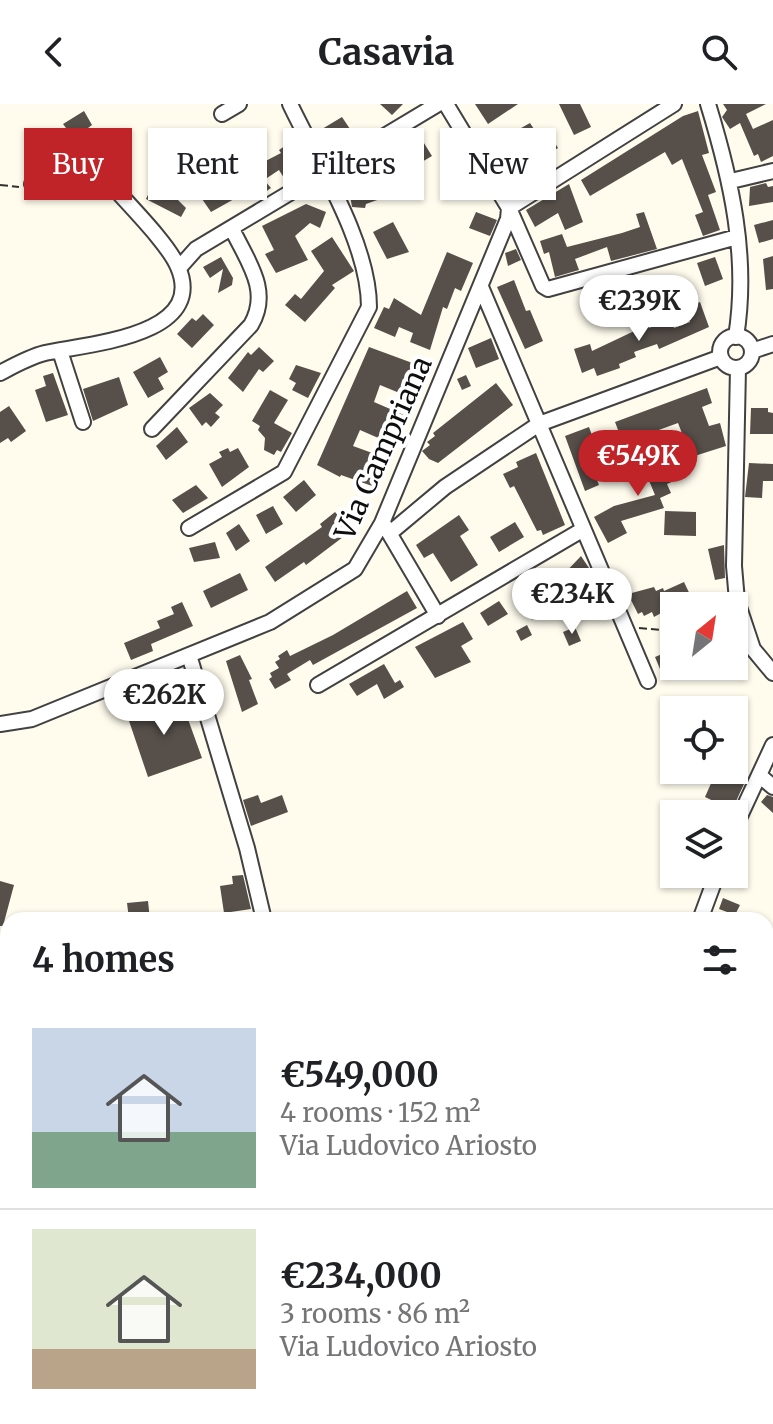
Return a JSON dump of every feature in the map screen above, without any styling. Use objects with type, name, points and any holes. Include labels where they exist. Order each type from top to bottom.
[{"type":"street","points":[[222,114],[239,104]]},
{"type":"street","points":[[290,104],[301,128]]},
{"type":"street","points":[[402,128],[445,104],[509,208],[543,286],[548,289],[737,237]]},
{"type":"street","points":[[509,208],[674,104]]},
{"type":"street","points":[[708,104],[731,181],[741,292],[736,337]]},
{"type":"street","points":[[731,181],[773,171]]},
{"type":"street","points":[[179,268],[196,249],[283,197]]},
{"type":"street","points":[[0,373],[28,358],[116,340],[164,320],[177,307],[180,298],[179,268],[121,200]]},
{"type":"street","points":[[189,528],[284,472],[369,307],[365,264],[335,200]]},
{"type":"street","name":"Via Campriana","points":[[0,724],[32,719],[270,622],[345,577],[363,559],[386,528],[508,219],[509,208]]},
{"type":"street","points":[[152,429],[251,325],[258,313],[260,287],[232,229]]},
{"type":"street","points":[[481,287],[648,681]]},
{"type":"street","points":[[752,351],[744,339],[736,337],[724,342],[721,357],[727,365],[738,368],[746,364],[752,351],[773,344]]},
{"type":"street","points":[[60,351],[83,422]]},
{"type":"street","points":[[438,616],[386,528],[539,424],[721,357]]},
{"type":"street","points":[[738,368],[734,566],[737,601],[753,649],[773,673]]},
{"type":"street","points":[[318,685],[582,530]]},
{"type":"street","points":[[189,655],[247,848],[262,912]]},
{"type":"street","points":[[747,800],[773,745]]},
{"type":"street","points":[[759,775],[773,787]]},
{"type":"street","points":[[703,912],[712,888]]},
{"type":"path","points":[[0,185],[24,186]]},
{"type":"path","points":[[625,627],[660,630]]},
{"type":"building","points":[[380,104],[403,104],[392,115]]},
{"type":"building","points":[[475,104],[518,104],[488,124]]},
{"type":"building","points":[[559,104],[580,104],[591,127],[574,135]]},
{"type":"building","points":[[723,104],[766,104],[746,114],[753,129],[773,120],[773,156],[761,162],[758,154],[754,156],[740,123],[730,129],[722,117],[727,110]]},
{"type":"building","points":[[84,111],[92,125],[88,128],[66,128],[63,124]]},
{"type":"building","points":[[698,111],[709,153],[702,155],[716,192],[708,195],[720,230],[703,236],[695,215],[703,212],[682,159],[672,165],[665,152],[590,196],[581,180],[683,116]]},
{"type":"building","points":[[342,117],[349,128],[324,128]]},
{"type":"building","points":[[424,143],[432,156],[424,161]]},
{"type":"building","points":[[283,147],[283,176],[279,170],[267,178],[267,160],[281,153],[279,150]]},
{"type":"building","points":[[766,183],[768,187],[773,186],[773,202],[749,206],[750,187]]},
{"type":"building","points":[[569,184],[583,222],[565,230],[558,213],[535,227],[526,210],[543,200],[556,200],[556,192]]},
{"type":"building","points":[[148,195],[148,200],[178,200],[186,208],[181,217],[146,199]]},
{"type":"building","points":[[203,200],[232,200],[211,212]]},
{"type":"building","points":[[351,200],[377,200],[366,204],[365,208],[352,207]]},
{"type":"building","points":[[306,204],[326,212],[320,228],[310,223],[295,236],[308,260],[276,273],[265,254],[274,250],[262,226]]},
{"type":"building","points":[[476,212],[497,220],[490,236],[469,228]]},
{"type":"building","points":[[644,212],[657,249],[611,261],[607,247],[575,259],[579,270],[555,277],[549,252],[544,254],[540,241],[562,234],[567,247],[622,233],[640,227],[636,214]]},
{"type":"building","points":[[773,220],[773,239],[759,243],[754,225]]},
{"type":"building","points":[[393,222],[409,252],[387,259],[373,232]]},
{"type":"building","points":[[332,237],[354,271],[332,285],[335,288],[305,322],[285,305],[295,294],[301,299],[324,271],[311,251]]},
{"type":"building","points":[[516,249],[521,260],[508,266],[505,253]]},
{"type":"building","points":[[447,252],[473,263],[461,291],[455,288],[447,309],[443,307],[430,350],[410,342],[413,333],[399,327],[395,337],[374,328],[384,307],[389,309],[394,298],[421,315]]},
{"type":"building","points":[[773,256],[773,289],[766,290],[763,259]]},
{"type":"building","points":[[221,257],[233,278],[232,285],[218,293],[223,269],[210,278],[203,267]]},
{"type":"building","points":[[715,257],[723,279],[705,286],[697,263]]},
{"type":"building","points":[[514,280],[526,311],[530,310],[543,341],[525,349],[497,287]]},
{"type":"building","points":[[700,302],[709,327],[659,349],[657,344],[634,352],[636,357],[619,364],[620,368],[597,376],[594,368],[582,373],[574,349],[590,344],[592,351],[647,325],[649,328],[671,320],[674,328],[690,322],[685,307]]},
{"type":"building","points":[[203,314],[214,325],[192,348],[177,334],[192,318],[196,321]]},
{"type":"building","points":[[491,338],[499,359],[476,368],[468,348]]},
{"type":"building","points":[[259,347],[274,361],[263,372],[259,369],[243,392],[228,378],[248,352],[251,355]]},
{"type":"building","points":[[369,347],[426,368],[414,399],[380,385],[374,402],[404,415],[392,444],[360,430],[353,446],[386,458],[375,487],[340,477],[317,465]]},
{"type":"building","points":[[160,357],[168,372],[158,378],[164,389],[148,398],[133,372]]},
{"type":"building","points":[[296,365],[321,373],[308,398],[292,390],[296,383],[289,379]]},
{"type":"building","points":[[53,373],[68,415],[46,422],[35,390],[46,386],[43,376]]},
{"type":"building","points":[[466,375],[471,386],[462,390],[457,379]]},
{"type":"building","points":[[119,377],[128,405],[93,421],[83,389]]},
{"type":"building","points":[[496,383],[513,405],[438,463],[429,459],[422,451],[430,445],[427,442],[435,436],[433,433]]},
{"type":"building","points":[[707,388],[712,403],[702,407],[709,426],[720,423],[726,446],[682,460],[675,439],[683,436],[678,423],[623,443],[615,422]]},
{"type":"building","points":[[270,390],[288,400],[274,423],[292,433],[281,452],[277,450],[274,455],[264,450],[265,438],[258,430],[260,426],[252,421]]},
{"type":"building","points":[[210,393],[223,405],[215,413],[220,417],[211,427],[206,422],[202,426],[189,408]]},
{"type":"building","points":[[9,406],[26,431],[11,442],[8,438],[0,443],[0,412]]},
{"type":"building","points":[[751,408],[768,408],[768,412],[773,413],[773,434],[750,434]]},
{"type":"building","points":[[177,427],[188,442],[166,460],[156,446]]},
{"type":"building","points":[[589,427],[596,446],[585,450],[599,485],[585,491],[565,436]]},
{"type":"building","points":[[656,447],[665,472],[670,470],[674,481],[667,484],[671,493],[660,498],[664,508],[621,521],[627,533],[608,543],[594,517],[614,506],[655,495],[638,454]]},
{"type":"building","points":[[228,448],[230,452],[238,448],[249,467],[222,487],[209,464],[222,457],[219,452]]},
{"type":"building","points":[[536,453],[565,525],[543,535],[541,530],[537,531],[514,486],[510,488],[503,474],[518,467],[516,462]]},
{"type":"building","points":[[749,463],[773,464],[773,481],[763,481],[762,498],[745,497]]},
{"type":"building","points":[[304,480],[316,495],[296,512],[283,497]]},
{"type":"building","points":[[196,485],[208,498],[183,513],[172,500]]},
{"type":"building","points":[[273,506],[283,524],[266,534],[256,515]]},
{"type":"building","points":[[665,511],[696,512],[696,536],[664,535]]},
{"type":"building","points":[[335,512],[351,531],[306,565],[304,562],[275,582],[265,567],[322,527],[320,524]]},
{"type":"building","points":[[459,515],[469,530],[460,536],[478,565],[451,582],[433,553],[424,558],[416,545]]},
{"type":"building","points":[[515,522],[524,537],[499,552],[490,537]]},
{"type":"building","points":[[239,524],[250,541],[236,551],[226,533]]},
{"type":"building","points":[[215,542],[220,558],[194,562],[189,548]]},
{"type":"building","points":[[724,545],[725,578],[715,580],[708,549]]},
{"type":"building","points":[[581,556],[591,571],[584,583],[604,616],[594,620],[592,616],[586,619],[578,600],[581,598],[561,577]]},
{"type":"building","points":[[240,573],[248,590],[211,608],[203,591]]},
{"type":"building","points":[[684,582],[689,592],[660,592],[660,614],[654,617],[652,612],[644,616],[642,612],[638,614],[628,594],[654,587],[656,591],[663,588],[664,591]]},
{"type":"building","points":[[554,588],[562,611],[532,620],[526,608],[532,607],[528,596]]},
{"type":"building","points":[[407,591],[417,608],[313,665],[310,660],[287,674],[291,680],[275,689],[269,679],[272,677],[270,673],[279,668],[275,662],[280,659],[278,656],[287,650],[290,656],[333,635]]},
{"type":"building","points":[[499,601],[508,614],[488,626],[480,613]]},
{"type":"building","points":[[182,602],[193,626],[151,644],[153,651],[131,660],[124,643],[160,628],[157,621],[174,614],[171,607]]},
{"type":"building","points":[[463,622],[473,639],[461,646],[471,662],[435,678],[415,647]]},
{"type":"building","points":[[527,625],[532,635],[521,641],[516,631]]},
{"type":"building","points":[[575,627],[581,641],[569,646],[563,632]]},
{"type":"building","points":[[240,655],[252,679],[249,680],[258,704],[242,712],[226,661]]},
{"type":"building","points":[[384,664],[395,683],[400,680],[404,687],[384,699],[377,684],[357,696],[349,684]]},
{"type":"building","points":[[180,697],[202,758],[148,777],[127,715]]},
{"type":"building","points":[[711,784],[744,784],[737,800],[705,797]]},
{"type":"building","points":[[258,795],[261,803],[282,795],[288,812],[251,826],[243,800]]},
{"type":"building","points":[[767,795],[773,797],[773,813],[761,802]]},
{"type":"building","points":[[243,875],[251,909],[224,912],[220,886],[233,884],[232,876]]},
{"type":"building","points":[[0,881],[14,885],[7,912],[0,912]]},
{"type":"building","points":[[723,898],[740,905],[736,912],[719,909]]},
{"type":"building","points":[[148,901],[149,912],[128,912],[127,903]]}]
